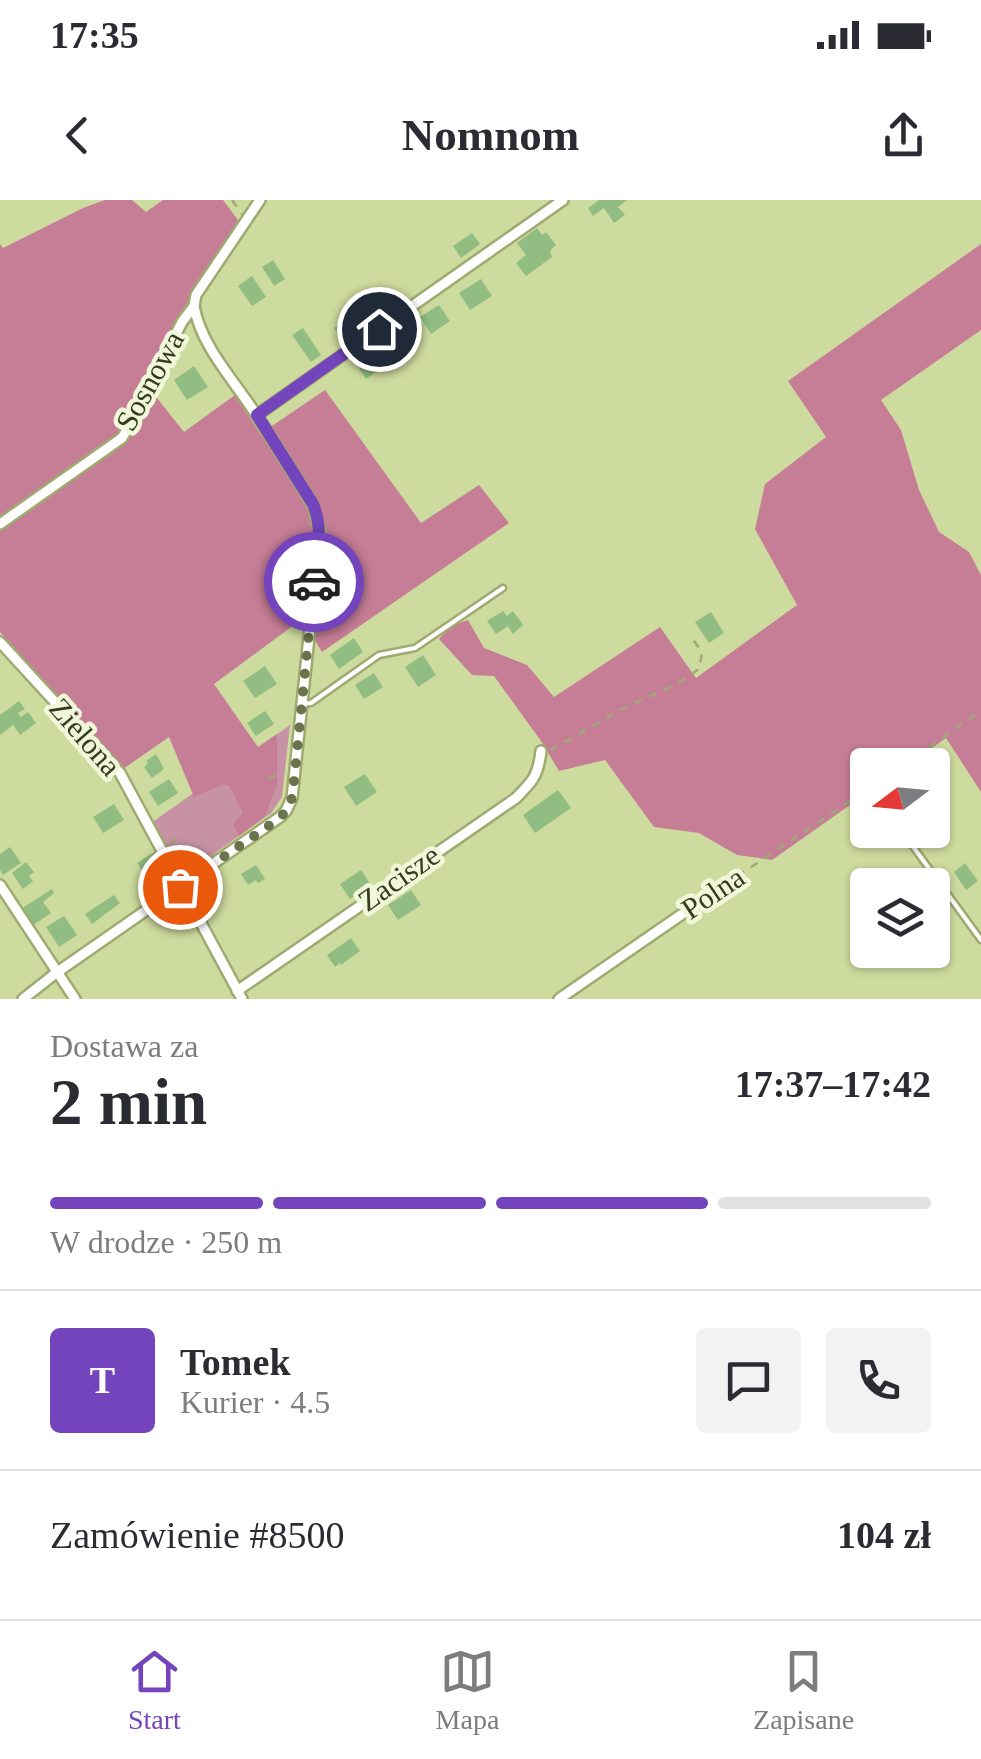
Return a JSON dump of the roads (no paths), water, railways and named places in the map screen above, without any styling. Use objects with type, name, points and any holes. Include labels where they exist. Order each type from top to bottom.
[{"type":"street","name":"Sosnowa","points":[[0,524],[122,438],[196,296],[260,200]]},
{"type":"street","points":[[257,415],[563,200]]},
{"type":"street","points":[[23,999],[280,818],[292,798],[320,533],[318,517],[257,415],[208,344],[194,306]]},
{"type":"street","name":"Zielona","points":[[0,642],[120,774],[239,995]]},
{"type":"street","name":"Zacisze","points":[[239,995],[516,798],[534,780],[540,754]]},
{"type":"street","points":[[0,885],[75,999]]},
{"type":"street","name":"Polna","points":[[558,999],[704,899]]},
{"type":"lane","points":[[302,704],[311,703],[379,655],[414,648],[503,588]]},
{"type":"lane","points":[[914,848],[981,940]]}]
